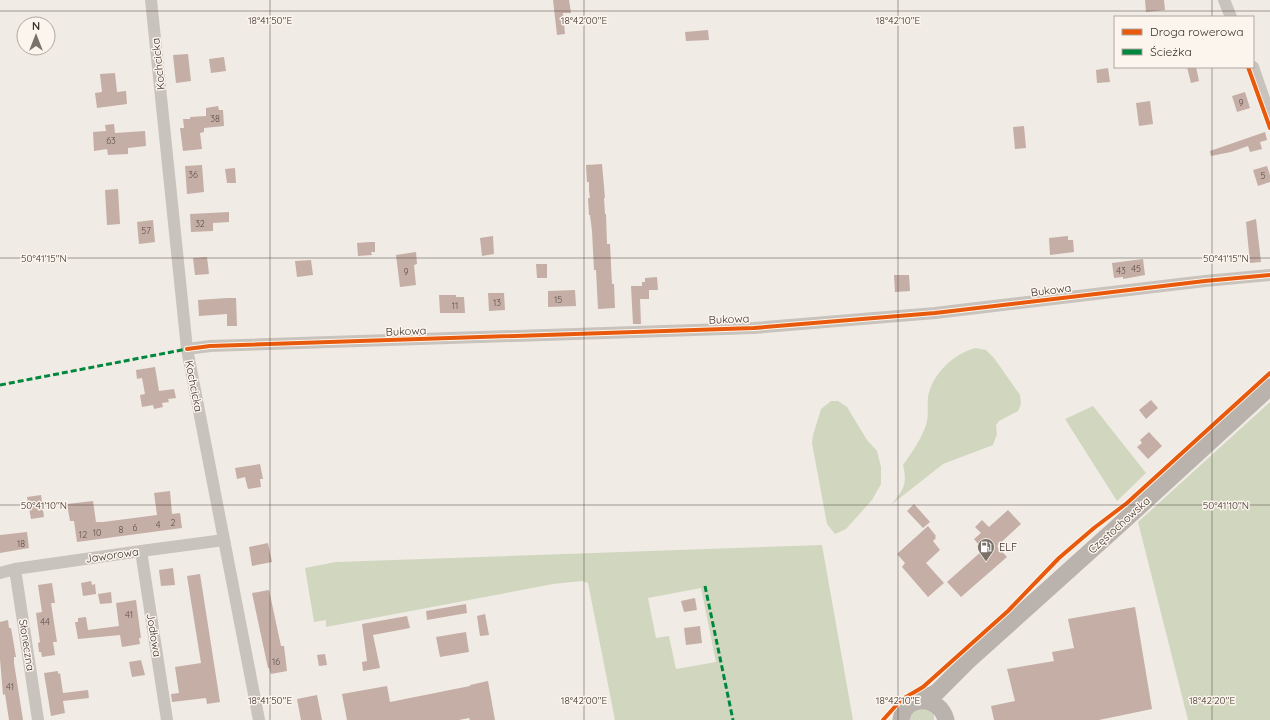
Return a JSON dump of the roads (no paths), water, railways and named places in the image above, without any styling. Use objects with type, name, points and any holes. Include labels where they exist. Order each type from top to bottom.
[{"type":"main road","name":"Częstochowska","points":[[900,720],[908,706],[937,692],[968,661],[1270,387]]},
{"type":"main road","name":"Częstochowska","points":[[945,718],[951,691],[968,661]]},
{"type":"main road","points":[[921,700],[928,701],[941,708],[945,718]]},
{"type":"street","name":"Kochcicka","points":[[151,0],[187,349],[260,720]]},
{"type":"street","points":[[1224,0],[1231,16]]},
{"type":"street","points":[[1253,68],[1270,116]]},
{"type":"street","name":"Bukowa","points":[[187,349],[210,346],[754,328],[936,313],[1205,281],[1270,275]]},
{"type":"street","name":"Jaworowa","points":[[0,573],[141,551],[224,540]]},
{"type":"street","name":"Jodłowa","points":[[141,551],[167,720]]},
{"type":"street","name":"Słoneczna","points":[[15,570],[38,720]]},
{"type":"place","name":"ELF","points":[[986,562]]}]
